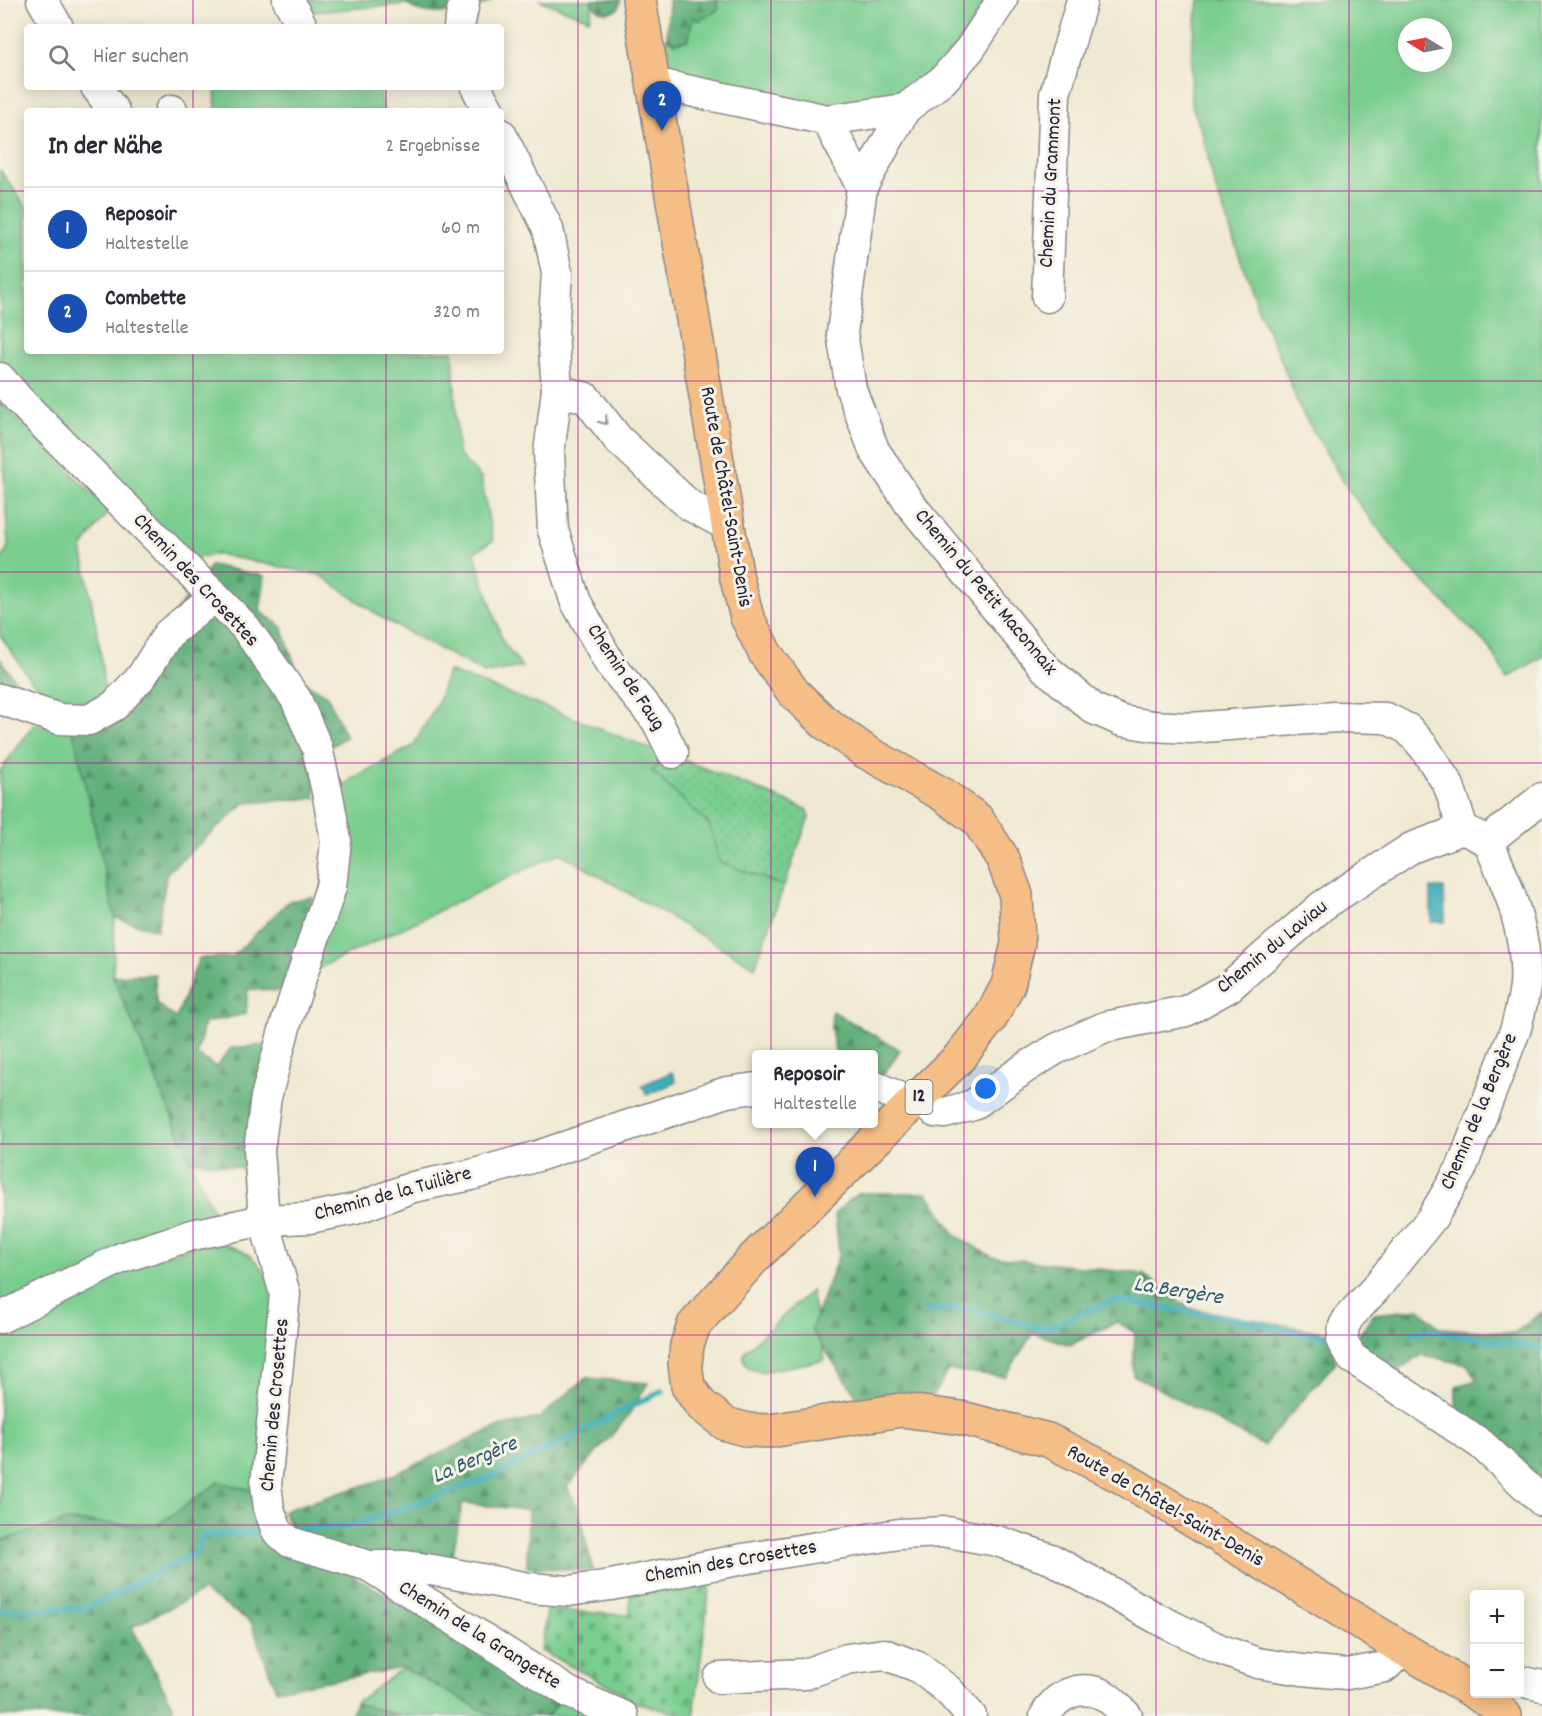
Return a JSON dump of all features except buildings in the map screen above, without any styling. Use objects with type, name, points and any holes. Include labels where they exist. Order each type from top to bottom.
[{"type":"main road","name":"Route de Châtel-Saint-Denis","points":[[639,0],[737,579],[747,616],[765,653],[794,693],[824,722],[866,752],[942,794],[977,819],[1003,859],[1016,895],[1018,943],[1008,985],[990,1019],[958,1059],[754,1258],[694,1324],[687,1345],[685,1364],[688,1386],[701,1405],[712,1414],[726,1424],[748,1430],[770,1431],[901,1410],[961,1418],[1048,1440],[1120,1476],[1469,1685],[1506,1716]]},
{"type":"street","points":[[42,0],[56,24]]},
{"type":"street","points":[[653,83],[827,120],[905,109],[944,80],[970,49],[1002,0]]},
{"type":"street","name":"Chemin du Grammont","points":[[1047,297],[1055,94],[1082,0]]},
{"type":"street","points":[[98,90],[112,108]]},
{"type":"street","points":[[478,90],[487,108]]},
{"type":"street","name":"Chemin du Petit Maconnaix","points":[[905,109],[862,187],[842,333],[851,389],[874,450],[910,504],[1045,668],[1094,709],[1122,721],[1190,728],[1335,717],[1386,718],[1408,729],[1424,747],[1449,786],[1475,835]]},
{"type":"street","points":[[827,120],[862,187]]},
{"type":"street","name":"Chemin de Faug","points":[[504,140],[548,229],[557,273],[553,333],[557,390],[549,453],[553,530],[575,600],[610,664],[657,721],[673,753]]},
{"type":"street","name":"Chemin des Crosettes","points":[[0,378],[20,401],[245,627],[296,699],[317,748],[336,841],[332,887],[286,1023],[266,1097],[259,1150],[264,1220],[285,1294],[266,1484],[269,1509],[277,1531],[290,1542],[369,1566],[406,1566],[529,1588],[569,1591],[743,1559],[899,1534],[947,1532],[997,1541],[1051,1559],[1160,1620],[1219,1649],[1257,1663],[1347,1674],[1385,1667],[1404,1648]]},
{"type":"street","points":[[557,390],[586,398],[618,439],[688,505],[728,526]]},
{"type":"street","points":[[0,699],[59,719],[89,720],[114,706],[142,676],[168,634],[214,597]]},
{"type":"street","name":"Chemin du Laviau","points":[[912,1104],[945,1113],[974,1105],[1056,1049],[1105,1027],[1186,1011],[1229,987],[1322,906],[1412,848],[1475,835],[1542,798]]},
{"type":"street","name":"Chemin de la Bergère","points":[[1475,835],[1503,876],[1521,930],[1525,986],[1516,1028],[1461,1169],[1432,1218],[1375,1289],[1349,1317],[1344,1326],[1342,1342],[1352,1358],[1481,1444],[1542,1501]]},
{"type":"street","points":[[878,1088],[912,1104]]},
{"type":"street","name":"Chemin de la Tuilière","points":[[0,1318],[121,1258],[192,1235],[264,1220],[309,1218],[354,1209],[413,1187],[538,1156],[727,1092],[752,1089]]},
{"type":"street","name":"Chemin de la Grangette","points":[[369,1566],[570,1693],[623,1716]]},
{"type":"street","points":[[719,1678],[805,1674],[847,1659],[884,1654],[918,1667],[948,1690],[971,1716]]},
{"type":"street","points":[[1524,1682],[1542,1686]]},
{"type":"street","points":[[1045,1716],[1056,1701],[1064,1695],[1083,1690],[1102,1694],[1127,1716]]},
{"type":"green space","points":[[296,0],[407,0],[407,4],[313,12]]},
{"type":"green space","points":[[407,0],[492,0],[484,5],[461,11],[436,13],[415,9],[407,4]]},
{"type":"green space","points":[[539,0],[591,0],[593,6],[589,19]]},
{"type":"green space","points":[[591,0],[621,0],[618,9],[602,12]]},
{"type":"green space","points":[[669,0],[717,0],[718,10],[700,20],[693,18],[688,40],[675,43],[667,38]]},
{"type":"green space","points":[[717,0],[986,0],[949,59],[919,83],[897,96],[826,106],[683,75],[668,66],[661,56],[667,38],[669,40],[691,24],[693,18],[700,20],[718,10]]},
{"type":"green space","points":[[1199,0],[1542,0],[1542,657],[1507,678],[1490,648],[1403,561],[1348,489],[1300,409],[1279,354],[1259,312],[1214,183],[1202,132],[1191,103],[1192,45]]},
{"type":"green space","points":[[215,90],[380,90],[383,108],[216,108]]},
{"type":"green space","points":[[0,170],[24,204],[24,354],[453,354],[458,454],[481,478],[493,541],[474,552],[503,642],[522,667],[485,673],[387,621],[320,575],[216,554],[191,560],[35,406],[0,361]]},
{"type":"green space","points":[[0,402],[109,510],[82,548],[100,649],[105,697],[86,713],[62,712],[31,680],[0,635],[0,564],[8,546]]},
{"type":"green space","points":[[211,565],[265,576],[260,611],[282,627],[300,680],[327,695],[346,737],[333,745],[311,753],[316,798],[245,803],[167,873],[157,930],[115,918],[73,730],[126,712],[174,614]]},
{"type":"green space","points":[[0,659],[27,697],[0,689]]},
{"type":"green space","points":[[448,671],[666,755],[652,771],[709,824],[720,862],[784,886],[755,967],[560,853],[311,972],[334,793],[353,778],[413,746],[438,702]]},
{"type":"green space","points":[[34,724],[73,730],[115,918],[113,976],[216,1217],[0,1305],[0,771]]},
{"type":"green space","points":[[673,753],[684,760],[808,810],[809,817],[784,886],[720,862],[709,824],[652,771]]},
{"type":"green space","points":[[313,897],[288,992],[248,989],[246,1014],[204,1023],[197,1055],[216,1067],[231,1048],[266,1045],[248,1169],[190,1160],[113,976],[155,974],[156,1003],[176,1018],[199,958],[232,957],[289,901]]},
{"type":"green space","points":[[832,1011],[900,1050],[878,1081],[878,1050],[835,1050],[831,1029]]},
{"type":"green space","points":[[858,1193],[928,1193],[955,1235],[992,1257],[1143,1274],[1189,1308],[1327,1333],[1336,1362],[1263,1446],[1133,1375],[1135,1333],[1117,1322],[1070,1345],[1033,1333],[1005,1377],[948,1370],[926,1409],[865,1408],[811,1330],[839,1254],[835,1213]]},
{"type":"green space","points":[[213,1241],[238,1249],[254,1259],[265,1273],[276,1296],[260,1492],[219,1482],[156,1526],[67,1521],[0,1541],[0,1336],[6,1335],[129,1266]]},
{"type":"green space","points":[[811,1291],[825,1360],[760,1372],[749,1367],[744,1359],[745,1351]]},
{"type":"green space","points":[[1420,1309],[1439,1328],[1514,1333],[1542,1312],[1542,1501],[1456,1407],[1456,1386],[1477,1380],[1468,1365],[1422,1355],[1397,1371],[1369,1355],[1358,1336],[1374,1314]]},
{"type":"green space","points":[[586,1378],[648,1383],[628,1416],[567,1487],[579,1510],[593,1571],[527,1567],[528,1510],[462,1503],[452,1561],[372,1558],[295,1534],[282,1511],[384,1479],[495,1428],[539,1418]]},
{"type":"green space","points":[[219,1482],[260,1492],[269,1528],[564,1696],[547,1716],[493,1716],[403,1668],[276,1690],[251,1622],[203,1591],[132,1627],[173,1707],[168,1716],[0,1716],[0,1541],[67,1521],[156,1526]]},
{"type":"green space","points":[[678,1578],[681,1591],[710,1584],[694,1716],[685,1716],[622,1699],[623,1693],[541,1651],[547,1610],[630,1615],[630,1587]]},
{"type":"green space","points":[[404,1668],[493,1716],[400,1716],[355,1703]]},
{"type":"green space","points":[[564,1696],[606,1716],[547,1716]]},
{"type":"green space","points":[[355,1703],[400,1716],[350,1716]]},
{"type":"water","points":[[1431,888],[1444,888],[1445,922],[1431,922]]},
{"type":"water","points":[[672,1072],[676,1082],[647,1095],[642,1085]]},
{"type":"waterway","name":"La Bergère","points":[[925,1310],[969,1309],[1044,1329],[1114,1300],[1248,1321],[1325,1337]]},
{"type":"waterway","name":"La Bergère","points":[[1412,1334],[1427,1330],[1542,1348]]},
{"type":"waterway","name":"La Bergère","points":[[292,1530],[351,1526],[489,1478],[662,1391]]},
{"type":"waterway","name":"La Bergère","points":[[0,1611],[87,1608],[197,1552],[203,1535],[268,1534]]},
{"type":"place","name":"Combette","points":[[662,131]]},
{"type":"place","name":"Reposoir","points":[[815,1197]]}]
